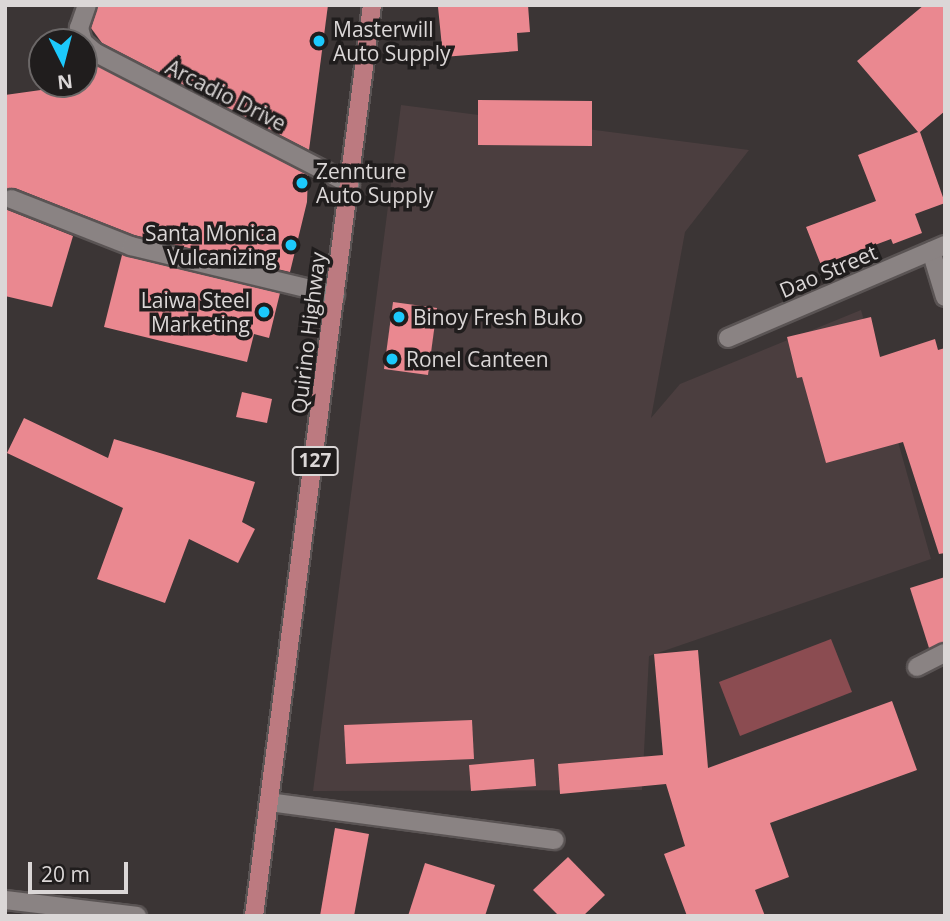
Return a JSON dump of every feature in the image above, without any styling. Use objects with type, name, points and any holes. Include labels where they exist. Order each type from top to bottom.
[{"type":"main road","name":"Quirino Highway","points":[[254,916],[372,5]]},
{"type":"street","name":"Arcadio Drive","points":[[79,28],[88,5]]},
{"type":"street","name":"Arcadio Drive","points":[[98,54],[350,184]]},
{"type":"street","points":[[11,199],[131,246],[335,295]]},
{"type":"street","points":[[938,248],[945,297]]},
{"type":"street","name":"Dao Street","points":[[727,338],[938,248]]},
{"type":"street","points":[[917,667],[945,653]]},
{"type":"street","points":[[269,802],[554,840]]},
{"type":"street","points":[[5,900],[136,916]]},
{"type":"shaded area","points":[[401,105],[749,150],[685,232],[651,418],[680,384],[861,310],[931,559],[649,656],[642,790],[313,791]]},
{"type":"shaded area","points":[[831,639],[852,692],[740,736],[719,682]]},
{"type":"building","points":[[98,5],[328,5],[309,150],[102,43],[98,38],[98,28],[91,28]]},
{"type":"building","points":[[528,5],[530,32],[517,33],[518,51],[443,57],[438,7]]},
{"type":"building","points":[[924,5],[945,5],[945,111],[920,132],[945,203],[915,214],[922,233],[893,244],[891,239],[821,265],[806,227],[876,201],[858,155],[918,132],[857,61]]},
{"type":"building","points":[[98,65],[308,175],[307,202],[290,272],[134,235],[15,188],[5,189],[5,95],[28,92],[28,98],[98,98]]},
{"type":"building","points":[[478,100],[592,101],[592,146],[478,145]]},
{"type":"building","points":[[5,209],[73,236],[52,307],[5,296]]},
{"type":"building","points":[[122,255],[280,293],[269,338],[254,334],[247,362],[104,327]]},
{"type":"building","points":[[393,302],[437,308],[428,375],[384,369]]},
{"type":"building","points":[[871,317],[880,357],[935,339],[938,350],[945,348],[945,553],[939,554],[903,442],[826,463],[802,377],[797,378],[787,337]]},
{"type":"building","points":[[242,392],[272,399],[267,423],[236,417]]},
{"type":"building","points":[[24,418],[108,458],[114,439],[255,482],[242,522],[255,529],[238,563],[189,539],[165,603],[97,579],[123,508],[7,453]]},
{"type":"building","points":[[945,577],[945,642],[929,648],[910,588]]},
{"type":"building","points":[[698,650],[708,768],[892,701],[917,770],[770,823],[789,877],[755,890],[765,916],[687,916],[664,854],[685,846],[666,784],[560,794],[558,764],[663,755],[654,654]]},
{"type":"building","points":[[472,720],[474,759],[346,764],[344,725]]},
{"type":"building","points":[[534,759],[536,786],[471,791],[469,765]]},
{"type":"building","points":[[335,828],[369,834],[354,916],[320,916]]},
{"type":"building","points":[[568,857],[605,895],[583,916],[559,916],[533,890]]},
{"type":"building","points":[[425,863],[495,885],[485,916],[408,916]]},
{"type":"place","name":"Masterwill Auto Supply","points":[[319,41]]},
{"type":"place","name":"Zennture Auto Supply","points":[[302,183]]},
{"type":"place","name":"Santa Monica Vulcanizing","points":[[291,245]]},
{"type":"place","name":"Laiwa Steel Marketing","points":[[264,312]]},
{"type":"place","name":"Binoy Fresh Buko","points":[[399,317]]},
{"type":"place","name":"Ronel Canteen","points":[[392,359]]}]
